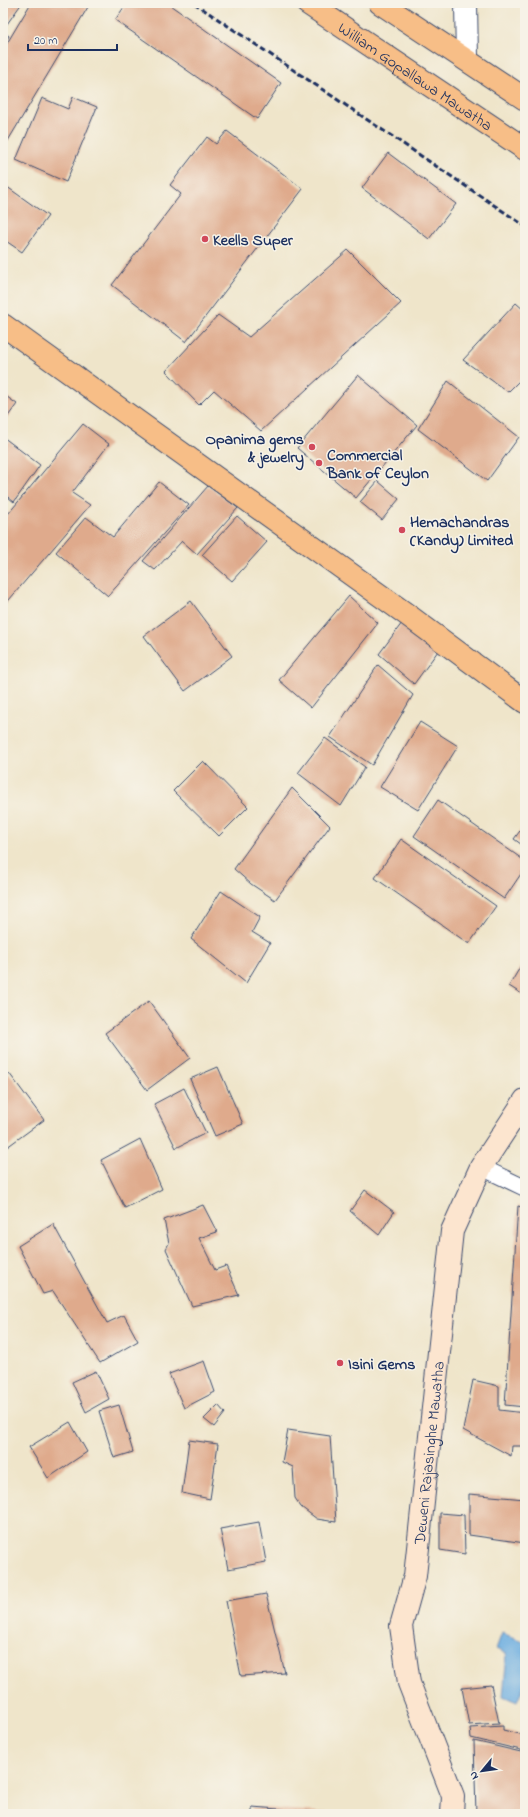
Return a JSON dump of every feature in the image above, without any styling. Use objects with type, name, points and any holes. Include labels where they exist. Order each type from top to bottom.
[{"type":"main road","name":"William Gopallawa Mawatha","points":[[307,3],[525,149]]},
{"type":"main road","points":[[380,3],[467,59],[525,99]]},
{"type":"main road","points":[[3,325],[409,616],[525,702]]},
{"type":"street","points":[[466,3],[467,59]]},
{"type":"street","name":"Deweni Rajasinghe Mawatha","points":[[452,1814],[453,1796],[409,1683],[401,1626],[415,1576],[452,1231],[481,1167],[525,1100]]},
{"type":"lane","points":[[481,1167],[525,1188]]},
{"type":"water","points":[[502,1633],[525,1642],[525,1683],[517,1702],[503,1696],[507,1654],[496,1649]]},
{"type":"building","points":[[3,3],[22,3],[7,24],[3,21]]},
{"type":"building","points":[[31,3],[82,3],[88,7],[3,149],[3,50]]},
{"type":"building","points":[[127,3],[167,3],[281,83],[257,119],[115,20]]},
{"type":"building","points":[[3,31],[9,36],[3,45]]},
{"type":"building","points":[[73,97],[97,107],[66,182],[16,160],[42,98],[68,109]]},
{"type":"building","name":"Keells Super","points":[[227,131],[303,189],[186,342],[112,285],[181,194],[170,185],[207,137],[216,144]]},
{"type":"building","points":[[388,153],[456,204],[429,239],[362,188]]},
{"type":"building","points":[[3,184],[48,216],[22,252],[3,239]]},
{"type":"building","points":[[348,250],[401,303],[261,431],[214,390],[199,405],[166,371],[218,315],[249,337]]},
{"type":"building","points":[[516,303],[525,311],[525,375],[508,392],[463,360]]},
{"type":"building","points":[[358,375],[417,425],[356,498],[297,448]]},
{"type":"building","points":[[448,381],[519,437],[487,481],[418,429]]},
{"type":"building","points":[[3,394],[17,404],[3,423]]},
{"type":"building","points":[[83,424],[109,444],[72,493],[90,505],[3,607],[3,520]]},
{"type":"building","points":[[3,437],[40,465],[14,502],[3,493]]},
{"type":"building","points":[[378,481],[399,499],[382,520],[360,502]]},
{"type":"building","points":[[159,482],[189,505],[108,596],[56,552],[86,517],[113,537]]},
{"type":"building","points":[[208,486],[238,508],[197,554],[182,541],[155,570],[143,561]]},
{"type":"building","points":[[237,516],[267,542],[232,581],[202,555]]},
{"type":"building","points":[[349,596],[378,623],[311,708],[279,680]]},
{"type":"building","points":[[191,601],[232,656],[185,691],[144,636]]},
{"type":"building","points":[[402,623],[438,651],[414,684],[379,654]]},
{"type":"building","points":[[378,665],[413,695],[372,765],[330,737]]},
{"type":"building","points":[[420,722],[458,746],[418,810],[380,787]]},
{"type":"building","points":[[325,738],[365,767],[341,806],[298,773]]},
{"type":"building","points":[[203,761],[248,807],[219,836],[173,791]]},
{"type":"building","points":[[292,788],[330,826],[275,900],[251,884],[234,869]]},
{"type":"building","points":[[438,800],[525,861],[525,868],[504,899],[414,836]]},
{"type":"building","points":[[525,824],[525,847],[514,839]]},
{"type":"building","points":[[401,839],[496,906],[469,944],[375,878]]},
{"type":"building","points":[[221,891],[260,917],[252,932],[270,943],[246,983],[191,939]]},
{"type":"building","points":[[525,959],[525,996],[509,986]]},
{"type":"building","points":[[149,1001],[190,1058],[147,1090],[105,1033]]},
{"type":"building","points":[[218,1067],[243,1124],[215,1136],[190,1079]]},
{"type":"building","points":[[9,1073],[44,1120],[3,1150],[3,1078]]},
{"type":"building","points":[[184,1088],[206,1133],[176,1148],[154,1104]]},
{"type":"building","points":[[140,1139],[162,1189],[125,1208],[101,1160]]},
{"type":"building","points":[[365,1190],[394,1212],[379,1235],[350,1211]]},
{"type":"building","points":[[203,1205],[217,1232],[199,1238],[215,1270],[226,1266],[239,1295],[192,1306],[166,1249],[169,1243],[164,1220]]},
{"type":"building","points":[[518,1206],[525,1208],[525,1407],[505,1405]]},
{"type":"building","points":[[53,1224],[107,1323],[124,1315],[138,1341],[100,1363],[53,1291],[43,1294],[18,1246]]},
{"type":"building","points":[[204,1361],[215,1392],[184,1408],[169,1374]]},
{"type":"building","points":[[96,1371],[109,1399],[86,1412],[72,1382]]},
{"type":"building","points":[[473,1380],[499,1386],[499,1410],[525,1413],[523,1446],[512,1446],[511,1456],[463,1430]]},
{"type":"building","points":[[119,1405],[133,1452],[114,1458],[99,1411]]},
{"type":"building","points":[[218,1405],[225,1413],[214,1427],[204,1419]]},
{"type":"building","points":[[70,1422],[87,1452],[48,1478],[29,1447]]},
{"type":"building","points":[[288,1430],[330,1436],[336,1522],[317,1519],[301,1507],[295,1498],[293,1467],[282,1462]]},
{"type":"building","points":[[189,1440],[218,1444],[210,1499],[182,1493]]},
{"type":"building","points":[[469,1494],[525,1499],[525,1543],[469,1535]]},
{"type":"building","points":[[440,1513],[464,1515],[465,1554],[440,1550]]},
{"type":"building","points":[[259,1522],[266,1562],[228,1569],[220,1529]]},
{"type":"building","points":[[266,1594],[285,1673],[241,1676],[226,1601]]},
{"type":"building","points":[[491,1685],[499,1723],[469,1725],[462,1688]]},
{"type":"building","points":[[503,1726],[503,1730],[524,1735],[525,1732],[525,1751],[471,1738],[470,1728]]},
{"type":"building","points":[[474,1741],[525,1753],[525,1814],[476,1814]]},
{"type":"building","points":[[252,1807],[331,1813],[331,1814],[252,1814]]},
{"type":"railway","points":[[194,3],[525,226]]},
{"type":"place","name":"Keells Super","points":[[205,239]]},
{"type":"place","name":"Opanima gems & jewelry","points":[[312,447]]},
{"type":"place","name":"Commercial Bank of Ceylon","points":[[319,463]]},
{"type":"place","name":"Hemachandras (Kandy) Limited","points":[[402,530]]},
{"type":"place","name":"Isini Gems","points":[[340,1363]]}]
